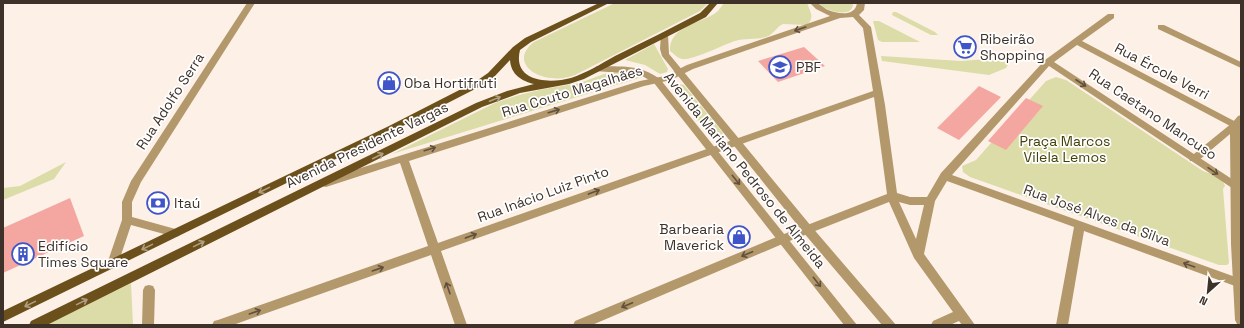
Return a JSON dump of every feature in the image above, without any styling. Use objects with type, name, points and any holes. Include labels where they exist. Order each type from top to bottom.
[{"type":"main road","name":"Avenida Presidente Vargas","points":[[3,317],[478,84],[491,75],[516,49],[536,35],[605,3]]},
{"type":"main road","name":"Avenida Presidente Vargas","points":[[34,325],[479,105],[506,94],[575,80],[702,15],[714,3]]},
{"type":"main road","points":[[516,49],[513,60],[518,71],[531,80],[550,84]]},
{"type":"street","name":"Rua Adolfo Serra","points":[[113,264],[127,220],[128,202],[136,181],[251,3]]},
{"type":"street","points":[[814,3],[822,11],[837,16]]},
{"type":"street","points":[[860,3],[861,8],[854,14],[867,27],[878,92],[892,196],[897,211],[918,255],[969,325]]},
{"type":"street","name":"Rua Couto Magalhães","points":[[312,187],[643,83],[657,81],[681,74],[690,67],[837,16],[854,14]]},
{"type":"street","points":[[918,255],[930,201],[945,176],[1048,62],[1111,16]]},
{"type":"street","points":[[1161,26],[1241,65]]},
{"type":"street","name":"Avenida Mariano Pedroso de Almeida","points":[[664,35],[665,54],[807,229],[890,325]]},
{"type":"street","name":"Rua Ércole Verri","points":[[1076,41],[1238,122]]},
{"type":"street","name":"Rua Caetano Mancuso","points":[[1048,62],[1238,188]]},
{"type":"street","name":"Avenida Mariano Pedroso de Almeida","points":[[597,69],[639,71],[657,81],[851,325]]},
{"type":"street","name":"Rua Inácio Luiz Pinto","points":[[218,325],[878,92]]},
{"type":"street","points":[[1194,158],[1238,122]]},
{"type":"street","points":[[1238,122],[1239,283],[1241,320]]},
{"type":"street","points":[[403,158],[461,325]]},
{"type":"street","name":"Rua José Alves da Silva","points":[[945,176],[1239,283]]},
{"type":"street","points":[[580,325],[807,229],[892,196],[910,201],[930,201]]},
{"type":"street","points":[[127,220],[175,233]]},
{"type":"street","points":[[1062,325],[1080,224]]},
{"type":"street","points":[[148,325],[150,290]]},
{"type":"street","points":[[937,325],[961,314]]},
{"type":"green space","points":[[615,3],[708,3],[700,11],[575,75],[566,78],[543,77],[536,74],[526,66],[524,55],[534,42]]},
{"type":"green space","points":[[724,3],[807,3],[811,13],[811,18],[809,23],[806,25],[783,24],[771,35],[766,37],[735,41],[691,58],[681,59],[670,51],[674,36],[679,31],[714,14]]},
{"type":"green space","points":[[819,3],[853,3],[852,8],[849,11],[839,12],[827,9]]},
{"type":"green space","points":[[893,12],[896,12],[938,35],[931,35],[892,15]]},
{"type":"green space","points":[[873,21],[879,21],[920,42],[882,42],[878,40]]},
{"type":"green space","points":[[654,44],[668,69],[667,72],[660,74],[645,65],[625,60]]},
{"type":"green space","points":[[881,56],[961,61],[988,59],[1009,63],[1006,68],[989,75],[882,61]]},
{"type":"green space","points":[[615,72],[632,73],[642,77],[392,154],[495,103],[544,89],[580,83],[604,74]]},
{"type":"green space","name":"Praça Marcos Vilela Lemos","points":[[1056,77],[1066,80],[1203,171],[1222,180],[1225,186],[1223,189],[1229,263],[1227,265],[1219,265],[970,177],[963,172],[962,166],[976,160],[1046,81]]},
{"type":"green space","points":[[675,85],[684,85],[723,133],[721,137],[717,138],[710,136],[673,89]]},
{"type":"green space","points":[[66,162],[54,179],[3,200],[3,188],[20,186]]},
{"type":"green space","points":[[131,283],[133,325],[46,325]]},
{"type":"building","points":[[804,47],[825,66],[778,82],[758,61]]},
{"type":"building","points":[[979,86],[1001,97],[959,140],[937,128]]},
{"type":"building","points":[[1026,98],[1043,106],[1006,150],[988,141]]},
{"type":"building","name":"Edifício Times Square","points":[[70,198],[84,236],[3,273],[3,228]]},
{"type":"place","name":"Ribeirão Shopping","points":[[965,47]]},
{"type":"place","name":"PBF","points":[[780,67]]},
{"type":"place","name":"Oba Hortifruti","points":[[389,83]]},
{"type":"place","name":"Itaú","points":[[158,203]]},
{"type":"place","name":"Barbearia Maverick","points":[[739,237]]},
{"type":"place","name":"Edifício Times Square","points":[[23,254]]}]
